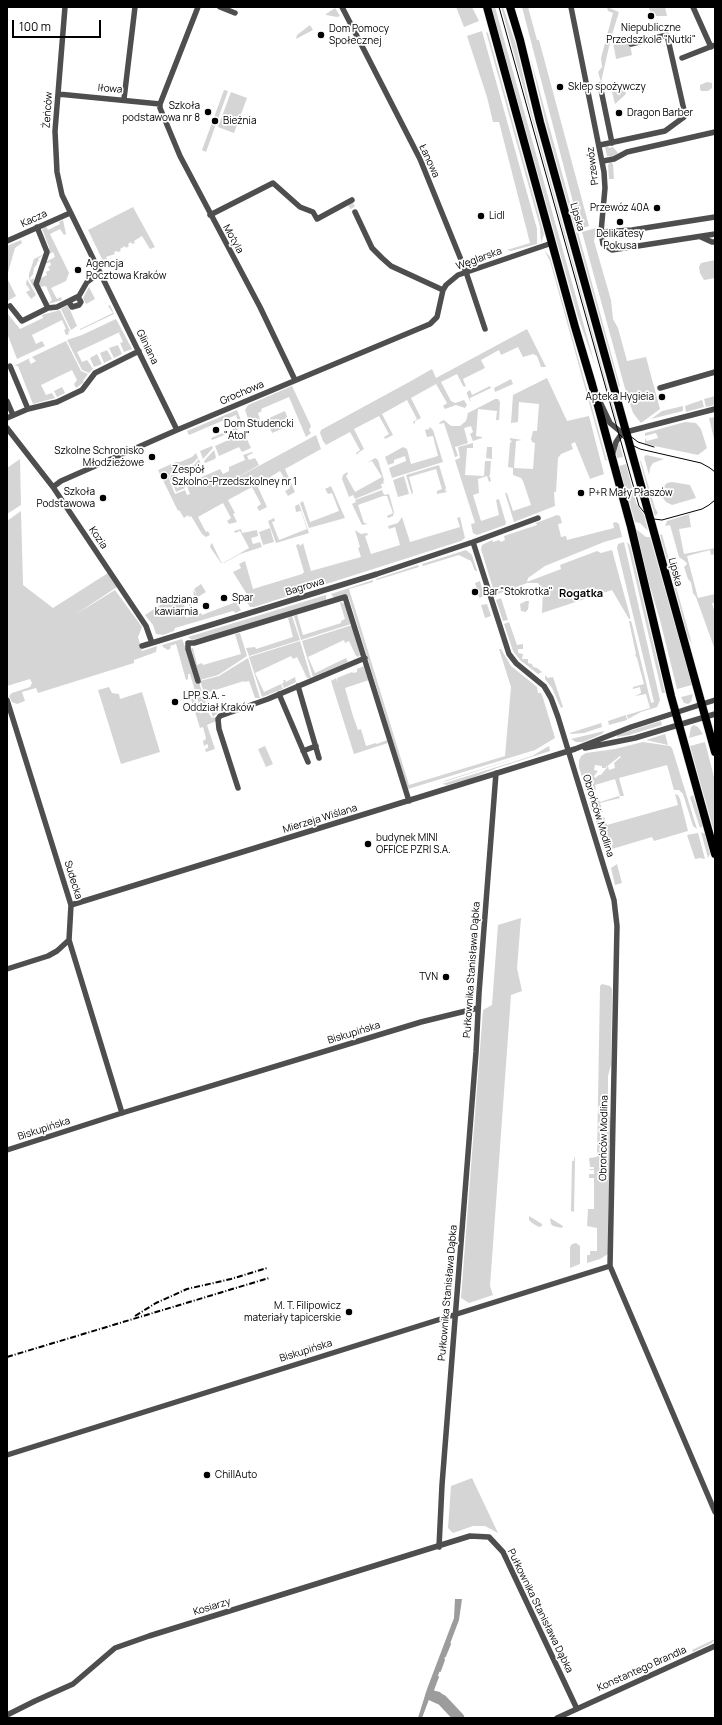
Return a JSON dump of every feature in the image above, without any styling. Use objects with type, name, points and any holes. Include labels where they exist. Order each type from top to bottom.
[{"type":"main road","name":"Lipska","points":[[488,7],[631,527],[679,725],[715,854]]},
{"type":"main road","name":"Lipska","points":[[510,7],[624,433],[715,752]]},
{"type":"street","name":"Żeńców","points":[[65,7],[55,131],[56,166],[62,195],[70,213]]},
{"type":"street","points":[[124,99],[135,7]]},
{"type":"street","points":[[160,104],[198,7]]},
{"type":"street","points":[[220,7],[233,14]]},
{"type":"street","name":"Łanowa","points":[[342,7],[420,159],[466,272],[485,329]]},
{"type":"street","name":"Przewóz","points":[[571,7],[603,160],[605,188],[601,232]]},
{"type":"street","points":[[682,58],[713,46],[693,7]]},
{"type":"street","points":[[600,145],[665,130],[684,118],[684,110],[667,35],[631,44]]},
{"type":"street","points":[[600,85],[612,143]]},
{"type":"street","name":"Iłowa","points":[[58,94],[124,99],[160,104]]},
{"type":"street","name":"Motyla","points":[[160,104],[177,150],[210,216],[260,307],[295,380]]},
{"type":"street","points":[[603,160],[614,159],[627,152],[715,132]]},
{"type":"street","points":[[210,216],[273,183],[300,207],[313,212],[317,219],[351,202]]},
{"type":"street","points":[[355,212],[372,248],[391,266],[443,290]]},
{"type":"street","name":"Kacza","points":[[7,241],[70,213]]},
{"type":"street","name":"Gliniana","points":[[70,213],[177,430]]},
{"type":"street","points":[[715,217],[632,230],[601,232],[604,244],[612,250],[715,234]]},
{"type":"street","points":[[37,227],[47,252],[36,284],[48,308]]},
{"type":"street","points":[[701,237],[715,242]]},
{"type":"street","name":"Węglarska","points":[[443,290],[451,280],[466,272],[552,244]]},
{"type":"street","points":[[10,306],[22,321],[48,308],[55,308],[78,297],[87,282],[100,273]]},
{"type":"street","name":"Grochowa","points":[[53,486],[61,481],[177,430],[430,324],[437,316],[443,290]]},
{"type":"street","points":[[7,418],[28,409],[57,402],[82,390],[95,373],[139,351]]},
{"type":"street","points":[[16,363],[8,366],[28,409]]},
{"type":"street","points":[[660,388],[715,372]]},
{"type":"street","name":"Lipska","points":[[592,384],[610,423],[624,433]]},
{"type":"street","points":[[7,401],[13,415]]},
{"type":"street","points":[[612,458],[616,442],[624,433],[715,409]]},
{"type":"street","name":"Kozia","points":[[7,428],[53,486],[146,626],[152,643]]},
{"type":"street","name":"Bagrowa","points":[[142,646],[255,612],[473,542],[538,518]]},
{"type":"street","points":[[473,542],[508,654],[516,663],[538,680],[548,691],[572,750]]},
{"type":"street","points":[[198,681],[188,649],[188,643],[194,643],[345,597],[409,801]]},
{"type":"street","points":[[238,788],[219,729],[218,719],[223,714],[279,694],[365,658]]},
{"type":"street","points":[[298,686],[320,758]]},
{"type":"street","points":[[279,694],[308,762]]},
{"type":"street","name":"Sudecka","points":[[7,700],[71,905],[69,940],[122,1113]]},
{"type":"street","name":"Mierzeja Wiślana","points":[[71,905],[572,750],[631,727],[715,700]]},
{"type":"street","name":"Mierzeja Wiślana","points":[[572,750],[628,740],[715,714]]},
{"type":"street","points":[[303,751],[316,746]]},
{"type":"street","name":"Obrońców Modlina","points":[[572,750],[614,900],[617,918],[610,1266],[715,1512]]},
{"type":"street","name":"Pułkownika Stanisława Dąbka","points":[[496,773],[442,1485],[439,1547],[470,1536],[489,1537],[503,1552],[577,1708]]},
{"type":"street","points":[[7,969],[48,956],[58,951],[69,940]]},
{"type":"street","name":"Biskupińska","points":[[7,1150],[122,1113],[436,1018],[478,1008]]},
{"type":"street","name":"Biskupińska","points":[[7,1455],[610,1266]]},
{"type":"street","name":"Kosiarzy","points":[[7,1715],[74,1684],[115,1648],[149,1636],[439,1547]]},
{"type":"street","name":"Konstantego Brandla","points":[[577,1708],[715,1646]]},
{"type":"street","points":[[557,1718],[577,1708]]},
{"type":"shaded area","points":[[456,7],[472,7],[479,21],[464,27]]},
{"type":"shaded area","points":[[491,7],[495,7],[595,365],[578,317]]},
{"type":"shaded area","points":[[501,7],[503,7],[516,45],[532,114],[618,424],[616,421]]},
{"type":"shaded area","points":[[522,7],[528,7],[537,40],[539,40],[589,226],[580,229]]},
{"type":"shaded area","points":[[607,7],[619,12],[611,38],[601,82],[598,72],[602,67],[601,58],[613,13],[608,11]]},
{"type":"shaded area","points":[[665,7],[667,16],[656,16],[654,12],[651,13],[649,8]]},
{"type":"shaded area","points":[[335,8],[340,16],[337,17],[326,15],[326,14]]},
{"type":"shaded area","points":[[310,25],[313,30],[296,39],[297,35]]},
{"type":"shaded area","points":[[482,31],[537,229],[537,244],[511,251],[507,250],[530,243],[499,122],[493,122],[487,97],[467,36]]},
{"type":"shaded area","points":[[486,32],[488,33],[544,234],[541,243],[540,227]]},
{"type":"shaded area","points":[[629,39],[632,55],[616,59],[613,42]]},
{"type":"shaded area","points":[[529,52],[620,386],[619,387],[548,132]]},
{"type":"shaded area","points":[[707,82],[712,83],[712,88],[708,91],[701,91],[700,85]]},
{"type":"shaded area","points":[[624,85],[626,94],[615,104],[611,88]]},
{"type":"shaded area","name":"Bieżnia","points":[[224,90],[228,91],[206,152],[202,150]]},
{"type":"shaded area","points":[[231,92],[247,98],[234,133],[218,127]]},
{"type":"shaded area","points":[[608,146],[609,148],[613,147],[618,153],[613,157],[607,156],[605,147]]},
{"type":"shaded area","points":[[610,162],[613,164],[614,179],[609,179],[608,165]]},
{"type":"shaded area","points":[[133,207],[155,247],[150,249],[142,236],[134,241],[135,243],[132,244],[131,242],[126,248],[125,246],[120,249],[121,251],[114,252],[115,254],[106,257],[108,261],[104,263],[88,230]]},
{"type":"shaded area","points":[[63,220],[66,234],[64,235],[60,229],[50,234],[69,273],[66,281],[51,288],[57,299],[61,297],[62,300],[48,304],[52,300],[46,286],[39,287],[39,279],[47,275],[46,272],[50,270],[48,267],[51,265],[50,262],[45,264],[46,262],[55,257],[53,252],[49,254],[49,247],[42,229],[46,226],[48,230],[60,224],[59,222]]},
{"type":"shaded area","points":[[596,228],[594,241],[611,300],[613,319],[618,328],[627,361],[646,357],[660,409],[641,423],[633,413],[624,385],[582,232]]},
{"type":"shaded area","points":[[21,240],[22,243],[15,248],[7,276],[7,246]]},
{"type":"shaded area","points":[[544,250],[550,257],[607,461],[605,460],[550,261]]},
{"type":"shaded area","points":[[44,254],[38,259],[39,261],[37,262],[30,278],[31,280],[34,278],[33,285],[36,293],[29,278],[29,274],[34,259]]},
{"type":"shaded area","points":[[715,260],[715,278],[704,280],[700,273],[699,267],[701,263]]},
{"type":"shaded area","points":[[7,278],[16,296],[9,300],[7,304]]},
{"type":"shaded area","points":[[27,279],[36,295],[31,299],[26,292],[30,290],[26,284]]},
{"type":"shaded area","points":[[89,287],[95,299],[86,304],[83,298]]},
{"type":"shaded area","points":[[68,305],[77,326],[71,330],[61,309]]},
{"type":"shaded area","points":[[110,305],[114,314],[80,330],[113,313],[108,306]]},
{"type":"shaded area","points":[[60,310],[70,331],[68,332],[69,334],[66,335],[64,330],[66,329],[62,320],[32,335],[36,344],[42,341],[45,346],[17,359],[7,333],[7,313],[20,329],[43,318],[42,315]]},
{"type":"shaded area","points":[[116,319],[132,349],[124,352],[120,343],[123,342],[119,333],[120,332],[77,352],[82,362],[87,360],[93,369],[89,373],[82,370],[67,340],[82,335]]},
{"type":"shaded area","points":[[527,329],[546,367],[541,367],[537,356],[533,354],[523,357],[518,347],[501,355],[499,350],[481,360],[485,368],[463,379],[466,387],[463,386],[457,374],[441,382],[451,401],[455,403],[464,400],[467,405],[465,408],[456,405],[445,409],[443,406],[447,403],[436,384],[411,398],[421,418],[415,421],[414,424],[413,422],[417,419],[407,400],[382,414],[393,435],[385,439],[384,437],[389,434],[379,416],[354,429],[364,449],[357,455],[356,453],[360,450],[350,432],[326,445],[323,441],[320,433],[321,430],[432,369],[436,378]]},
{"type":"shaded area","points":[[66,341],[81,371],[88,374],[83,381],[84,382],[76,388],[74,384],[77,380],[72,370],[41,385],[46,395],[52,393],[55,398],[33,404],[18,366],[14,366],[30,358],[29,360],[31,364],[36,361],[32,357]]},
{"type":"shaded area","points":[[118,345],[122,354],[114,358],[109,348]]},
{"type":"shaded area","points":[[107,350],[112,359],[104,363],[100,353]]},
{"type":"shaded area","points":[[97,354],[102,364],[94,367],[90,358]]},
{"type":"shaded area","points":[[547,378],[567,421],[589,416],[604,474],[590,479],[575,442],[571,444],[573,449],[561,454],[558,458],[556,492],[554,492],[555,506],[514,522],[505,493],[507,493],[513,511],[531,505],[523,481],[521,478],[513,475],[513,468],[508,467],[510,443],[512,441],[510,438],[522,440],[516,441],[514,468],[533,469],[535,443],[532,442],[531,439],[533,431],[537,431],[539,404],[519,402],[518,422],[511,423],[513,395]]},
{"type":"shaded area","points":[[511,379],[513,384],[495,392],[494,388]]},
{"type":"shaded area","points":[[292,386],[311,426],[309,430],[311,433],[306,437],[289,397],[261,409],[262,411],[258,413],[261,423],[254,424],[249,421],[245,410],[248,405]]},
{"type":"shaded area","points":[[490,386],[491,388],[470,398],[471,403],[467,392],[470,390],[472,395]]},
{"type":"shaded area","points":[[62,387],[65,393],[57,397],[54,391]]},
{"type":"shaded area","points":[[715,396],[715,405],[706,407],[704,399]]},
{"type":"shaded area","points":[[495,399],[498,399],[500,402],[499,420],[496,420],[497,411],[478,409],[476,436],[482,438],[473,441],[470,434],[473,432],[471,426],[464,428],[468,443],[455,447],[458,456],[455,457],[444,423],[439,424],[440,422],[444,420],[451,426],[460,426],[466,421],[468,413]]},
{"type":"shaded area","points":[[702,400],[704,407],[686,412],[685,406]]},
{"type":"shaded area","points":[[683,406],[683,411],[651,419],[662,411]]},
{"type":"shaded area","points":[[237,410],[242,423],[242,426],[239,429],[212,440],[211,438],[240,426],[236,415],[189,435],[187,431]]},
{"type":"shaded area","points":[[285,411],[288,419],[270,427],[267,419]]},
{"type":"shaded area","points":[[715,417],[715,443],[709,418]]},
{"type":"shaded area","points":[[286,422],[287,424],[290,423],[291,425],[272,433],[270,428]]},
{"type":"shaded area","points":[[685,422],[696,423],[701,429],[707,448],[698,455],[645,444],[645,438],[647,441],[658,438],[656,433],[645,436],[645,433]]},
{"type":"shaded area","points":[[430,427],[433,430],[443,462],[392,478],[389,468],[406,461],[405,456],[394,460],[394,463],[388,465],[385,457],[403,447],[407,449],[411,464],[438,456],[433,436],[427,437],[425,430],[428,430]]},
{"type":"shaded area","points":[[244,433],[251,448],[242,452],[239,447],[219,456],[215,446]]},
{"type":"shaded area","points":[[316,435],[321,449],[285,469],[295,492],[288,496],[285,491],[290,488],[280,471],[257,485],[267,507],[259,511],[257,507],[261,504],[252,487],[228,500],[235,513],[233,514],[237,522],[229,524],[227,521],[231,518],[223,503],[198,517],[206,532],[208,531],[210,535],[206,537],[202,534],[191,516],[189,517],[188,515],[184,518],[179,510],[178,511],[158,470],[192,457],[196,453],[198,458],[193,463],[170,474],[169,479],[175,494],[185,490],[187,495],[190,494],[187,486],[176,492],[173,484],[175,483],[177,488],[220,469],[223,474],[229,471],[229,467],[245,460],[243,455],[252,452],[253,453],[247,456],[249,460],[255,458],[259,465],[233,480]]},
{"type":"shaded area","points":[[619,442],[623,457],[617,458],[616,453]]},
{"type":"shaded area","points":[[473,443],[473,448],[467,448],[465,475],[484,476],[485,461],[491,461],[489,476],[491,481],[489,482],[487,476],[478,479],[479,493],[473,495],[481,521],[499,515],[496,500],[499,499],[506,523],[505,525],[477,535],[473,533],[471,524],[475,523],[455,460],[460,458],[458,447]]},
{"type":"shaded area","points":[[212,446],[213,448],[203,459],[200,451]]},
{"type":"shaded area","points":[[487,447],[492,447],[492,459],[486,458]]},
{"type":"shaded area","points":[[214,450],[216,457],[215,459],[205,463],[204,461]]},
{"type":"shaded area","points":[[646,455],[664,459],[653,463],[650,468],[649,475],[644,457]]},
{"type":"shaded area","points":[[375,458],[378,460],[384,480],[383,482],[385,483],[381,484],[382,488],[355,499],[353,495],[349,497],[342,479],[343,475],[347,472],[348,474],[346,476],[355,492],[382,477],[372,461],[367,463]]},
{"type":"shaded area","points":[[20,459],[21,505],[7,514],[7,468]]},
{"type":"shaded area","points":[[199,459],[201,465],[173,477],[172,483],[170,479],[171,475],[194,465]]},
{"type":"shaded area","points":[[640,461],[658,513],[655,516]]},
{"type":"shaded area","points":[[626,464],[636,503],[644,515],[648,531],[640,523],[635,522],[619,466]]},
{"type":"shaded area","points":[[439,465],[446,488],[445,490],[447,492],[437,494],[437,491],[442,489],[436,469],[409,477],[413,492],[412,495],[406,475]]},
{"type":"shaded area","points":[[404,476],[409,494],[398,497],[393,480]]},
{"type":"shaded area","points":[[672,482],[690,485],[696,498],[672,505],[666,502],[661,495],[662,488],[667,483]]},
{"type":"shaded area","points":[[331,486],[345,518],[309,528],[300,503],[303,501],[310,522],[339,511],[332,493],[328,494],[325,489]]},
{"type":"shaded area","points":[[382,490],[384,495],[389,494],[394,512],[393,516],[388,518],[387,516],[393,513],[387,496],[383,496],[358,505],[364,523],[367,524],[362,525],[352,504],[356,502],[355,500]]},
{"type":"shaded area","points":[[299,504],[309,533],[276,543],[268,521],[274,518],[275,521],[272,522],[279,540],[307,529],[301,511],[296,512],[295,506]]},
{"type":"shaded area","points":[[21,511],[23,585],[53,608],[108,573],[117,587],[73,616],[115,590],[142,627],[138,637],[142,651],[157,646],[156,652],[134,660],[134,663],[38,693],[36,688],[22,692],[25,701],[17,704],[12,702],[9,696],[12,693],[30,687],[32,683],[30,679],[7,686],[7,521]]},
{"type":"shaded area","points":[[693,513],[689,515],[691,527],[679,529],[684,554],[715,548],[715,554],[711,555],[710,550],[687,556],[698,598],[715,594],[715,603],[712,603],[715,614],[715,650],[696,597],[693,593],[691,582],[688,579],[684,567],[687,564],[679,557],[670,525],[665,526],[667,521]]},
{"type":"shaded area","points":[[557,515],[560,516],[562,523],[558,524],[561,537],[566,536],[567,540],[614,528],[613,523],[616,522],[619,524],[622,537],[604,542],[545,566],[528,578],[527,582],[561,569],[560,565],[597,551],[601,553],[612,550],[630,619],[612,590],[542,613],[543,590],[538,583],[527,583],[495,595],[481,549],[482,545],[492,540],[493,542],[499,540],[501,542],[505,540],[504,536],[537,525],[536,523]]},
{"type":"shaded area","points":[[402,517],[410,542],[460,527],[457,518],[460,517],[465,538],[461,541],[254,607],[250,607],[245,599],[248,596],[233,572],[241,568],[239,564],[245,561],[253,589],[302,574],[304,572],[296,545],[299,544],[300,546],[303,543],[311,571],[361,557],[355,530],[361,534],[367,533],[368,535],[365,536],[371,554],[400,545],[395,527],[389,529],[388,526],[398,523]]},
{"type":"shaded area","points":[[270,528],[274,542],[263,545],[259,532]]},
{"type":"shaded area","points":[[241,529],[242,533],[257,530],[258,536],[251,538],[253,544],[260,542],[262,547],[240,554],[223,563],[249,548],[240,531],[235,533],[234,531]]},
{"type":"shaded area","points":[[636,529],[646,537],[650,537],[692,685],[677,689]]},
{"type":"shaded area","points":[[662,534],[692,644],[688,637],[660,535]]},
{"type":"shaded area","points":[[624,542],[660,700],[657,707],[641,712],[628,719],[627,715],[650,708],[646,694],[635,696],[641,693],[640,687],[633,689],[633,687],[644,684],[635,655],[629,621],[631,621],[632,624],[651,703],[654,702],[617,548],[618,544]]},
{"type":"shaded area","points":[[627,542],[630,545],[665,693],[662,693]]},
{"type":"shaded area","points":[[212,543],[221,562],[223,563],[221,563],[210,547]]},
{"type":"shaded area","points":[[466,550],[472,555],[477,571],[475,571],[471,561],[459,555],[423,566],[422,564]]},
{"type":"shaded area","points":[[418,565],[419,567],[377,580],[376,579]]},
{"type":"shaded area","points":[[373,580],[373,582],[349,589],[409,785],[505,756],[511,687],[499,649],[501,649],[511,666],[537,687],[538,693],[541,693],[555,738],[535,750],[408,789],[349,598],[346,595],[334,598],[331,594]]},
{"type":"shaded area","points":[[480,581],[484,596],[479,598],[475,583]]},
{"type":"shaded area","points":[[201,584],[206,592],[190,602],[193,609],[189,606],[188,596],[194,597],[193,590],[197,595],[194,589]]},
{"type":"shaded area","points":[[326,595],[326,600],[204,638],[192,640],[188,637]]},
{"type":"shaded area","points":[[183,597],[186,618],[201,613],[202,615],[236,602],[241,610],[236,613],[233,611],[175,628],[174,631],[163,635],[156,634],[153,625],[145,615],[168,600]]},
{"type":"shaded area","points":[[501,598],[508,620],[503,621],[496,600]]},
{"type":"shaded area","points":[[529,601],[528,610],[526,612],[521,611],[520,604]]},
{"type":"shaded area","points":[[340,603],[345,604],[351,624],[301,640],[294,616],[297,615],[303,635],[341,623],[341,621],[345,619]]},
{"type":"shaded area","points":[[487,604],[491,616],[485,618],[481,605]]},
{"type":"shaded area","points":[[292,616],[300,640],[249,656],[246,648],[255,647],[256,649],[293,637],[288,618]]},
{"type":"shaded area","points":[[509,622],[517,645],[523,644],[523,649],[518,649],[518,653],[523,654],[522,659],[528,659],[528,663],[532,664],[533,667],[542,672],[538,674],[520,660],[513,651],[504,624]]},
{"type":"shaded area","points":[[352,625],[360,655],[358,657],[356,656],[349,641],[345,643],[344,640],[308,657],[315,673],[346,658],[348,662],[313,677],[302,641]]},
{"type":"shaded area","points":[[240,633],[247,656],[218,675],[200,680],[191,648],[193,648],[197,665],[202,663],[203,665],[241,654],[235,634]]},
{"type":"shaded area","points":[[182,639],[199,682],[202,692],[200,693],[201,698],[204,697],[209,714],[212,718],[216,717],[216,721],[207,725],[215,749],[206,752],[205,749],[208,748],[208,745],[207,744],[204,746],[203,741],[206,738],[203,727],[200,728],[191,699],[195,698],[199,712],[202,714],[190,674],[188,674],[188,679],[186,680],[176,644],[170,646],[171,648],[168,650],[162,645]]},
{"type":"shaded area","points":[[300,641],[311,678],[307,678],[297,657],[293,659],[291,656],[255,673],[264,692],[281,684],[283,689],[262,697],[249,657]]},
{"type":"shaded area","points":[[248,658],[260,698],[255,698],[249,681],[244,681],[206,693],[212,712],[221,710],[213,717],[200,681],[219,676]]},
{"type":"shaded area","points":[[364,666],[369,680],[345,688],[353,716],[358,730],[361,729],[366,746],[387,740],[388,743],[354,754],[331,681],[336,678],[338,683],[337,678],[352,672],[357,672],[357,669]]},
{"type":"shaded area","points":[[545,675],[548,678],[553,677],[563,707],[561,708],[552,688],[545,679]]},
{"type":"shaded area","points":[[295,677],[296,682],[284,688],[282,684],[284,682],[283,680],[286,682]]},
{"type":"shaded area","points":[[109,687],[112,693],[119,694],[120,699],[142,692],[160,752],[121,764],[98,690]]},
{"type":"shaded area","points":[[693,694],[691,702],[688,704],[684,703],[681,697]]},
{"type":"shaded area","points":[[626,715],[627,720],[609,725],[608,721]]},
{"type":"shaded area","points":[[661,721],[662,725],[617,737],[617,735]]},
{"type":"shaded area","points":[[601,723],[602,727],[584,733],[570,733]]},
{"type":"shaded area","points":[[694,725],[698,727],[703,734],[689,738],[691,727]]},
{"type":"shaded area","points":[[604,731],[602,734],[583,742],[576,742],[571,739]]},
{"type":"shaded area","points":[[665,734],[668,745],[646,740]]},
{"type":"shaded area","points":[[643,742],[670,746],[672,748],[697,829],[693,826],[683,794],[679,790],[674,790],[667,765],[619,778],[624,796],[620,796],[615,779],[595,785],[596,789],[593,793],[586,791],[579,767],[581,756],[586,753],[615,749]],"holes":[[[620,756],[621,757],[614,763],[615,768],[609,770],[608,766],[601,775],[595,778],[594,776],[598,771],[594,770],[595,765],[605,768]]]},
{"type":"shaded area","points":[[705,742],[715,781],[715,835],[690,746]]},
{"type":"shaded area","points":[[265,746],[273,764],[266,767],[258,749]]},
{"type":"shaded area","points":[[549,746],[550,751],[497,768],[469,779],[447,785],[442,784],[532,756]]},
{"type":"shaded area","points":[[527,755],[447,781],[441,782]]},
{"type":"shaded area","points":[[675,794],[678,795],[680,799],[688,831],[654,841],[652,837],[612,849],[603,848],[595,818],[604,817],[607,825],[678,805]]},
{"type":"shaded area","points":[[693,795],[703,826],[700,828],[690,797]]},
{"type":"shaded area","points":[[619,796],[620,798],[600,803],[603,812],[592,812],[589,803],[591,798],[598,798],[600,802]]},
{"type":"shaded area","points":[[701,832],[705,834],[710,854],[708,858]]},
{"type":"shaded area","points":[[698,833],[705,859],[695,859],[687,835]]},
{"type":"shaded area","points":[[617,864],[622,883],[615,885],[611,868]]},
{"type":"shaded area","points":[[521,918],[517,968],[522,991],[511,995],[490,1286],[493,1295],[469,1303],[461,1298],[483,1010],[492,1005],[498,925]]},
{"type":"shaded area","points":[[602,984],[610,986],[612,989],[611,1065],[608,1076],[608,1104],[610,1121],[608,1254],[600,1259],[587,1263],[587,1255],[590,1255],[590,1251],[597,1251],[597,1228],[587,1226],[588,1209],[594,1209],[594,1178],[589,1178],[589,1174],[594,1174],[594,1170],[589,1170],[594,1169],[594,1167],[590,1167],[589,1158],[597,1157],[600,986]]},
{"type":"shaded area","points":[[574,1157],[575,1158],[574,1212],[571,1211],[572,1161],[574,1161]]},
{"type":"shaded area","points":[[529,1216],[542,1224],[542,1226],[539,1227],[532,1223],[529,1220]]},
{"type":"shaded area","points":[[550,1218],[563,1226],[562,1228],[553,1226]]},
{"type":"shaded area","points":[[576,1243],[580,1246],[580,1264],[570,1268],[570,1247],[572,1244]]},
{"type":"shaded area","points":[[472,1478],[498,1533],[485,1526],[473,1526],[453,1533],[448,1528],[451,1486]]},
{"type":"shaded area","points":[[455,1599],[462,1599],[459,1620],[422,1718],[418,1718],[427,1689],[454,1618]]},
{"type":"shaded area","points":[[715,1639],[712,1643],[693,1652],[692,1650]]},
{"type":"shaded area","points":[[435,1691],[440,1692],[465,1718],[454,1718],[433,1695]]},
{"type":"waterway","points":[[445,1656],[450,1644]]},
{"type":"waterway","points":[[440,1671],[444,1660]]},
{"type":"waterway","points":[[430,1698],[438,1677]]},
{"type":"waterway","points":[[431,1695],[442,1700],[459,1718]]},
{"type":"tunnel","points":[[350,203],[355,212]]},
{"type":"tram line","points":[[499,7],[639,506],[647,516],[662,520],[702,509],[715,500]]},
{"type":"tram line","points":[[621,429],[638,442],[654,447]]},
{"type":"tram line","points":[[619,434],[630,444],[640,449],[701,463],[715,472]]},
{"type":"railway","points":[[135,1316],[156,1303],[187,1289],[231,1279],[267,1268]]},
{"type":"railway","points":[[7,1357],[269,1278]]},
{"type":"place","name":"Niepubliczne Przedszkole \"Nutki\"","points":[[651,16]]},
{"type":"place","name":"Dom Pomocy Społecznej","points":[[321,35]]},
{"type":"place","name":"Sklep spożywczy","points":[[560,87]]},
{"type":"place","name":"Szkoła podstawowa nr 8","points":[[208,112]]},
{"type":"place","name":"Dragon Barber","points":[[619,113]]},
{"type":"place","name":"Bieżnia","points":[[215,121]]},
{"type":"place","name":"Przewóz 40A","points":[[657,208]]},
{"type":"place","name":"Lidl","points":[[481,216]]},
{"type":"place","name":"Delikatesy Pokusa","points":[[620,222]]},
{"type":"place","name":"Agencja Pocztowa Kraków","points":[[78,270]]},
{"type":"place","name":"Apteka Hygieia","points":[[662,397]]},
{"type":"place","name":"Dom Studencki \"Atol\"","points":[[216,430]]},
{"type":"place","name":"Szkolne Schronisko Młodzieżowe","points":[[152,457]]},
{"type":"place","name":"Zespół Szkolno-Przedszkolney nr 1","points":[[164,476]]},
{"type":"place","name":"P+R Mały Płaszów","points":[[581,493]]},
{"type":"place","name":"Szkoła Podstawowa","points":[[103,498]]},
{"type":"place","name":"Bar \"Stokrotka\"","points":[[475,592]]},
{"type":"place","name":"Spar","points":[[224,598]]},
{"type":"place","name":"nadziana kawiarnia","points":[[206,606]]},
{"type":"place","name":"LPP S.A. - Oddział Kraków","points":[[175,702]]},
{"type":"place","name":"budynek MINI OFFICE PZRI S.A.","points":[[368,844]]},
{"type":"place","name":"TVN","points":[[446,977]]},
{"type":"place","name":"M. T. Filipowicz materiały tapicerskie","points":[[349,1312]]},
{"type":"place","name":"ChillAuto","points":[[207,1475]]},
{"type":"district","name":"Rogatka","points":[[581,594]]}]
